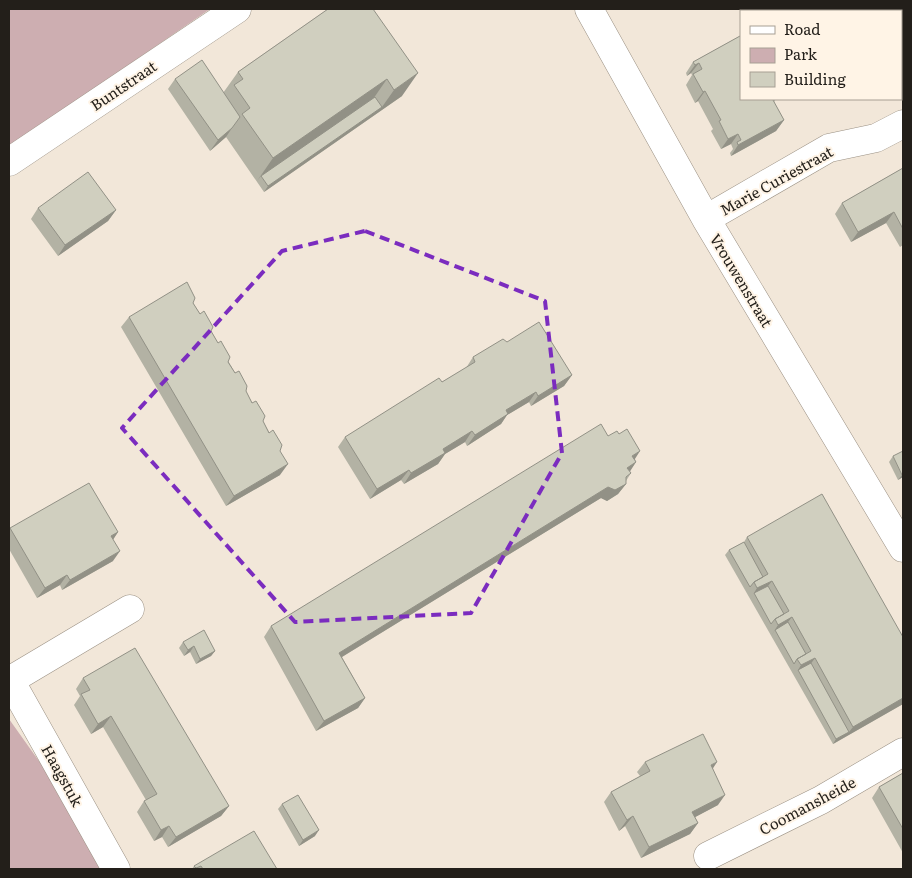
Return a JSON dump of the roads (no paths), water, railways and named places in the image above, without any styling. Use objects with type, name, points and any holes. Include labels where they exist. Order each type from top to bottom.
[{"type":"street","name":"Buntstraat","points":[[9,162],[237,9]]},
{"type":"street","name":"Vrouwenstraat","points":[[588,9],[706,219],[903,548]]},
{"type":"street","name":"Marie Curiestraat","points":[[706,219],[829,148],[876,138],[903,124]]},
{"type":"street","name":"Haagstuk","points":[[116,869],[9,681],[130,609]]},
{"type":"street","name":"Coomansheide","points":[[708,856],[820,800],[903,752]]}]
